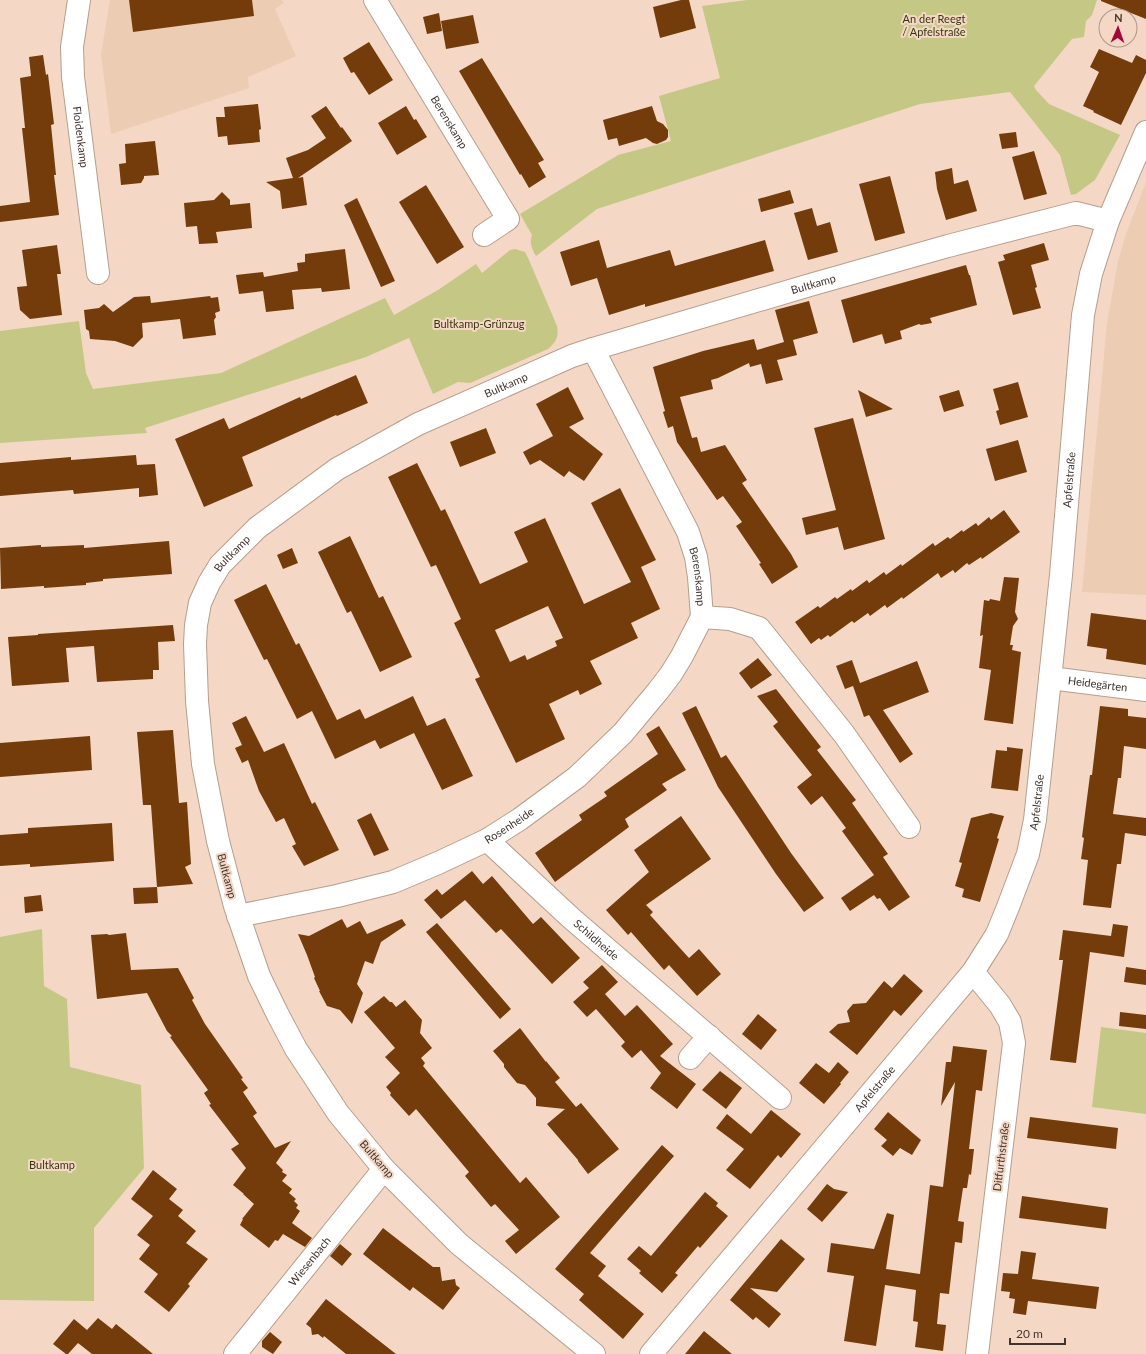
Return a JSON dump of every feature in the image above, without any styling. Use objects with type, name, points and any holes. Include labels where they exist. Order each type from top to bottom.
[{"type":"street","name":"Floidenkamp","points":[[79,0],[72,47],[73,77],[98,273]]},
{"type":"street","name":"Berenskamp","points":[[375,0],[508,219],[484,235]]},
{"type":"street","name":"Apfelstraße","points":[[651,1354],[974,972],[997,934],[1028,854],[1035,820],[1061,575],[1083,315],[1091,274],[1108,221],[1146,132]]},
{"type":"street","name":"Bultkamp","points":[[594,1354],[459,1244],[384,1169],[338,1113],[296,1049],[259,976],[238,916],[218,841],[204,772],[197,700],[195,644],[196,625],[200,603],[220,565],[257,528],[337,469],[418,424],[572,356],[875,266],[1076,213],[1108,221]]},
{"type":"street","name":"Berenskamp","points":[[592,349],[688,532],[696,557],[702,617],[730,619],[759,628],[844,734],[909,827]]},
{"type":"street","name":"Rosenheide","points":[[238,916],[337,896],[393,882],[487,840],[520,819],[577,778],[622,733],[671,674],[702,617]]},
{"type":"street","name":"Heidegärten","points":[[1050,678],[1146,690]]},
{"type":"street","name":"Schildheide","points":[[487,840],[571,918],[780,1098]]},
{"type":"street","name":"Ditfurthstraße","points":[[974,972],[1000,1005],[1010,1022],[1014,1043],[977,1354]]},
{"type":"street","points":[[690,1058],[709,1036]]},
{"type":"street","name":"Wiesenbach","points":[[235,1354],[384,1169]]},
{"type":"shaded area","points":[[110,0],[282,0],[284,3],[275,9],[296,56],[248,77],[249,88],[111,134],[101,54]]},
{"type":"shaded area","points":[[1146,182],[1146,595],[1082,592],[1107,323],[1118,261],[1126,234]]},
{"type":"green space","name":"An der Reegt / Apfelstraße","points":[[747,0],[1097,0],[1092,15],[1086,21],[1084,37],[1072,39],[1034,86],[1049,104],[1120,135],[1095,180],[1076,194],[1071,195],[1060,155],[1010,92],[920,104],[597,209],[536,256],[531,246],[532,235],[520,214],[618,155],[671,141],[659,96],[720,78],[702,6]]},
{"type":"green space","name":"Bultkamp-Grünzug","points":[[515,249],[525,252],[529,260],[557,326],[558,333],[556,339],[548,349],[470,383],[458,382],[433,394],[409,338],[366,357],[145,428],[147,433],[0,443],[0,331],[79,321],[86,373],[93,389],[221,373],[385,298],[394,315],[438,290],[476,264],[482,273],[510,250]]},
{"type":"green space","points":[[42,929],[44,986],[67,999],[70,1067],[141,1085],[144,1168],[94,1228],[94,1301],[0,1300],[0,937]]},
{"type":"green space","points":[[1101,1027],[1146,1033],[1146,1114],[1092,1107]]},
{"type":"building","points":[[129,0],[252,0],[254,16],[133,32]]},
{"type":"building","points":[[681,0],[689,0],[696,28],[660,38],[653,7]]},
{"type":"building","points":[[1146,0],[1146,19],[1138,16],[1138,8],[1118,8],[1101,1]]},
{"type":"building","points":[[439,13],[442,31],[427,34],[423,17]]},
{"type":"building","points":[[473,15],[479,43],[446,49],[441,21]]},
{"type":"building","points":[[369,42],[393,80],[369,95],[354,72],[351,73],[343,58]]},
{"type":"building","points":[[1099,49],[1132,63],[1136,55],[1146,60],[1146,73],[1121,125],[1083,106],[1099,72],[1090,67]]},
{"type":"building","points":[[43,55],[46,75],[48,74],[54,124],[51,125],[56,175],[54,175],[59,215],[0,222],[0,206],[30,202],[22,128],[25,128],[20,78],[31,76],[29,57]]},
{"type":"building","points":[[482,58],[544,160],[538,163],[546,177],[529,188],[459,71]]},
{"type":"building","points":[[258,104],[261,129],[259,130],[260,142],[228,145],[227,136],[218,137],[216,117],[225,117],[224,107]]},
{"type":"building","points":[[326,106],[352,141],[298,178],[303,177],[307,205],[282,209],[280,191],[266,182],[293,178],[286,158],[308,150],[326,138],[311,116]]},
{"type":"building","points":[[406,106],[414,120],[416,119],[427,137],[397,155],[378,123]]},
{"type":"building","points":[[652,106],[657,121],[663,124],[668,130],[668,137],[666,140],[657,144],[646,138],[619,146],[617,138],[608,140],[603,120]]},
{"type":"building","points":[[1016,132],[1018,147],[1002,149],[999,134]]},
{"type":"building","points":[[155,141],[159,175],[144,176],[141,183],[121,185],[119,164],[126,163],[125,144]]},
{"type":"building","points":[[1034,151],[1047,194],[1024,200],[1012,157]]},
{"type":"building","points":[[952,168],[954,184],[968,180],[977,211],[946,220],[937,189],[935,172]]},
{"type":"building","points":[[890,176],[905,233],[875,241],[859,184]]},
{"type":"building","points":[[426,185],[464,247],[437,264],[399,202]]},
{"type":"building","points":[[790,190],[794,203],[761,212],[758,199]]},
{"type":"building","points":[[222,192],[230,200],[230,205],[250,203],[252,228],[216,232],[218,243],[199,244],[197,226],[186,227],[184,203],[214,200]]},
{"type":"building","points":[[357,198],[395,281],[381,287],[344,205]]},
{"type":"building","points":[[812,208],[817,226],[830,222],[838,252],[808,260],[794,213]]},
{"type":"building","points":[[599,240],[607,268],[670,250],[675,266],[765,240],[774,271],[645,307],[645,304],[609,315],[597,278],[571,286],[560,252]]},
{"type":"building","points":[[1044,243],[1049,260],[1031,265],[1037,287],[1035,288],[1041,308],[1013,315],[998,262],[1005,260],[1003,255]]},
{"type":"building","points":[[57,245],[61,274],[57,274],[62,315],[30,319],[20,310],[17,287],[27,286],[22,250]]},
{"type":"building","points":[[345,249],[350,289],[322,292],[321,288],[292,290],[294,309],[266,312],[263,291],[239,294],[236,275],[263,272],[264,277],[298,271],[297,263],[305,262],[305,254]]},
{"type":"building","points":[[966,265],[970,275],[977,305],[930,318],[932,323],[919,324],[900,331],[902,339],[885,344],[882,334],[853,343],[841,300]]},
{"type":"building","points":[[150,296],[151,303],[210,296],[211,298],[218,297],[220,311],[215,313],[216,317],[214,320],[216,335],[183,339],[180,319],[142,323],[143,337],[133,347],[115,341],[90,339],[89,331],[86,329],[84,310],[99,308],[104,304],[113,312],[134,297]]},
{"type":"building","points":[[809,301],[818,333],[793,340],[797,355],[777,360],[783,380],[766,384],[761,364],[750,367],[749,363],[711,380],[713,389],[680,397],[692,438],[697,437],[701,452],[725,445],[747,480],[742,483],[791,554],[798,567],[772,584],[759,564],[761,563],[736,526],[742,522],[723,496],[717,500],[677,442],[673,426],[668,428],[653,367],[703,351],[754,339],[757,350],[784,342],[775,310]]},
{"type":"building","points":[[356,375],[368,403],[337,416],[336,415],[242,457],[253,486],[204,507],[175,439],[224,418],[229,429],[300,397],[301,399]]},
{"type":"building","points":[[1018,382],[1028,417],[1000,425],[996,411],[999,410],[993,389]]},
{"type":"building","points":[[568,387],[584,419],[569,427],[603,454],[584,481],[569,471],[564,477],[540,460],[530,465],[523,452],[553,436],[536,404]]},
{"type":"building","points":[[858,390],[893,409],[866,417]]},
{"type":"building","points":[[959,390],[964,406],[944,412],[939,396]]},
{"type":"building","points":[[853,418],[885,539],[844,550],[838,527],[806,535],[802,518],[836,510],[814,428]]},
{"type":"building","points":[[486,428],[496,453],[460,467],[450,442]]},
{"type":"building","points":[[1018,440],[1027,472],[995,481],[986,449]]},
{"type":"building","points":[[136,455],[137,465],[155,464],[158,495],[139,497],[139,488],[74,494],[73,490],[0,496],[0,463],[71,457],[71,460]]},
{"type":"building","points":[[417,463],[441,511],[445,509],[480,584],[528,562],[514,532],[545,518],[584,604],[631,582],[591,503],[620,488],[656,560],[641,567],[660,609],[631,623],[638,638],[590,661],[602,684],[580,695],[578,690],[549,704],[565,739],[516,763],[475,679],[480,677],[454,623],[461,619],[436,565],[431,567],[388,477]],"holes":[[[548,606],[563,638],[555,641],[557,646],[527,660],[525,655],[510,662],[495,630]]]},
{"type":"building","points":[[1004,510],[1020,532],[982,559],[981,557],[969,565],[967,563],[955,573],[953,570],[941,578],[938,573],[903,599],[902,597],[887,608],[885,605],[870,616],[868,613],[854,623],[852,621],[830,637],[828,635],[821,640],[819,638],[811,644],[795,622],[818,606],[820,608],[835,597],[837,599],[851,589],[852,591],[867,580],[869,583],[884,572],[886,575],[901,564],[902,566],[933,543],[935,546],[948,537],[950,539],[962,530],[963,532],[976,523],[978,526],[989,517],[991,520]]},
{"type":"building","points":[[350,536],[379,598],[383,596],[412,657],[380,672],[351,611],[347,613],[318,552]]},
{"type":"building","points":[[169,541],[172,574],[103,579],[103,581],[86,583],[86,585],[1,589],[0,548],[41,545],[41,547],[84,545],[84,548]]},
{"type":"building","points":[[292,548],[298,563],[283,569],[277,555]]},
{"type":"building","points":[[1004,577],[1019,578],[1015,612],[1018,619],[1013,626],[1010,645],[1013,645],[1012,650],[1021,652],[1013,724],[984,720],[991,670],[979,668],[983,635],[980,636],[984,600],[989,601],[990,599],[1000,601]]},
{"type":"building","points":[[266,584],[296,645],[299,643],[337,720],[360,709],[365,719],[413,696],[427,726],[445,718],[473,776],[442,790],[414,733],[380,749],[375,740],[335,759],[312,711],[297,719],[267,659],[264,660],[234,600]]},
{"type":"building","points":[[1091,613],[1146,620],[1146,665],[1106,659],[1107,649],[1087,646]]},
{"type":"building","points":[[173,625],[175,641],[158,642],[159,670],[153,670],[153,679],[97,682],[94,646],[66,648],[69,682],[12,686],[8,637]]},
{"type":"building","points":[[758,658],[772,675],[751,689],[739,673]]},
{"type":"building","points":[[852,660],[860,683],[917,661],[929,692],[883,710],[913,754],[900,763],[869,715],[864,717],[853,686],[845,689],[836,666]]},
{"type":"building","points":[[776,689],[821,747],[817,750],[856,800],[852,803],[888,854],[883,857],[910,897],[889,911],[880,898],[877,899],[874,895],[850,911],[841,898],[874,875],[842,831],[846,828],[822,796],[811,805],[797,787],[812,775],[773,726],[778,722],[757,696]]},
{"type":"building","points":[[696,706],[721,758],[726,755],[791,853],[824,898],[804,912],[776,874],[718,787],[682,713]]},
{"type":"building","points":[[1100,706],[1128,709],[1128,716],[1146,718],[1146,749],[1124,746],[1121,778],[1118,778],[1113,814],[1146,818],[1146,836],[1125,833],[1121,864],[1117,864],[1111,908],[1083,905],[1088,860],[1081,859],[1084,838],[1082,837],[1090,775],[1092,775]]},
{"type":"building","points":[[246,716],[264,752],[284,743],[312,804],[315,802],[339,850],[304,866],[292,846],[296,844],[284,818],[276,822],[259,791],[248,760],[242,763],[235,748],[242,745],[232,723]]},
{"type":"building","points":[[659,726],[686,770],[662,784],[667,790],[625,819],[629,827],[555,882],[535,853],[582,820],[579,815],[607,796],[604,792],[658,754],[646,734]]},
{"type":"building","points":[[173,730],[179,803],[187,802],[191,864],[185,867],[193,884],[157,887],[151,805],[143,805],[137,732]]},
{"type":"building","points":[[90,736],[92,770],[0,777],[0,743]]},
{"type":"building","points":[[1007,747],[1023,749],[1018,791],[991,788],[996,750],[1007,751]]},
{"type":"building","points":[[371,813],[389,850],[374,856],[357,820]]},
{"type":"building","points":[[991,813],[1004,816],[997,838],[999,839],[980,902],[962,897],[964,889],[955,886],[962,863],[959,862],[971,818]]},
{"type":"building","points":[[681,816],[711,859],[646,905],[653,912],[650,915],[689,958],[699,949],[721,974],[697,996],[669,965],[664,970],[631,932],[628,935],[606,910],[649,872],[634,850]]},
{"type":"building","points":[[112,823],[114,861],[30,867],[30,864],[0,866],[0,835],[28,833],[28,828]]},
{"type":"building","points":[[472,871],[483,884],[492,876],[533,924],[541,917],[580,958],[552,984],[501,929],[496,933],[465,900],[441,919],[424,900],[437,889],[442,895]]},
{"type":"building","points":[[157,887],[158,903],[134,904],[133,888]]},
{"type":"building","points":[[41,895],[43,911],[25,913],[24,897]]},
{"type":"building","points":[[342,919],[347,928],[360,921],[367,934],[402,919],[406,925],[381,942],[373,964],[365,961],[357,984],[363,993],[352,1024],[340,1010],[327,1006],[319,991],[298,934],[309,936]]},
{"type":"building","points":[[437,923],[511,1009],[500,1019],[426,932]]},
{"type":"building","points":[[1113,924],[1128,926],[1124,957],[1090,952],[1076,1063],[1050,1060],[1063,960],[1059,960],[1063,930],[1111,936]]},
{"type":"building","points":[[126,933],[131,970],[178,968],[194,998],[192,1000],[205,1024],[243,1078],[241,1079],[248,1088],[243,1092],[257,1113],[253,1116],[275,1148],[291,1141],[276,1163],[283,1170],[282,1172],[287,1175],[282,1181],[292,1189],[289,1193],[296,1199],[294,1201],[298,1205],[296,1208],[300,1211],[292,1223],[312,1238],[305,1247],[283,1234],[278,1241],[275,1240],[269,1248],[240,1225],[242,1219],[254,1204],[233,1185],[246,1168],[231,1149],[239,1144],[209,1105],[211,1104],[204,1093],[208,1090],[170,1037],[172,1036],[167,1031],[147,993],[97,999],[91,935]]},
{"type":"building","points":[[602,965],[618,982],[605,994],[625,1016],[637,1005],[673,1044],[660,1056],[696,1084],[677,1109],[650,1088],[661,1073],[641,1050],[632,1058],[621,1046],[625,1042],[596,1009],[587,1017],[573,1002],[589,988],[583,982]]},
{"type":"building","points":[[1126,967],[1146,970],[1146,985],[1124,982]]},
{"type":"building","points":[[904,974],[923,991],[901,1016],[894,1010],[857,1055],[829,1032],[838,1024],[850,1022],[847,1011],[853,1004],[866,1003],[884,981],[892,988]]},
{"type":"building","points":[[384,996],[396,1007],[405,1000],[422,1020],[420,1033],[432,1048],[421,1058],[425,1063],[423,1066],[520,1183],[526,1177],[560,1217],[516,1254],[505,1241],[519,1230],[495,1204],[491,1207],[465,1176],[469,1172],[416,1109],[409,1116],[390,1095],[391,1093],[386,1087],[400,1073],[385,1057],[395,1048],[364,1012]]},
{"type":"building","points":[[1120,1012],[1146,1015],[1146,1029],[1119,1026]]},
{"type":"building","points":[[758,1014],[777,1030],[761,1050],[742,1034]]},
{"type":"building","points":[[520,1028],[560,1078],[555,1082],[576,1107],[581,1103],[619,1149],[588,1174],[547,1124],[565,1109],[536,1106],[536,1098],[525,1085],[517,1083],[493,1051]]},
{"type":"building","points":[[953,1046],[987,1050],[982,1091],[976,1090],[969,1149],[974,1149],[971,1175],[969,1174],[967,1188],[963,1188],[958,1221],[964,1222],[962,1243],[955,1242],[949,1294],[940,1293],[937,1324],[946,1325],[943,1351],[915,1347],[918,1322],[913,1321],[916,1290],[885,1285],[876,1346],[844,1341],[854,1276],[827,1272],[831,1243],[874,1249],[887,1213],[894,1215],[886,1269],[920,1274],[930,1185],[943,1187],[955,1082],[941,1106],[946,1062],[951,1062]]},
{"type":"building","points":[[838,1062],[849,1072],[824,1104],[799,1083],[816,1063],[829,1073]]},
{"type":"building","points":[[720,1071],[742,1088],[726,1109],[702,1090]]},
{"type":"building","points":[[771,1110],[801,1134],[781,1158],[778,1155],[750,1189],[726,1170],[744,1149],[716,1128],[727,1114],[751,1134]]},
{"type":"building","points":[[888,1112],[921,1140],[912,1155],[900,1148],[893,1156],[881,1146],[887,1140],[874,1129]]},
{"type":"building","points":[[1030,1117],[1118,1128],[1116,1149],[1027,1138]]},
{"type":"building","points":[[662,1145],[674,1156],[590,1253],[606,1266],[598,1276],[644,1314],[623,1339],[579,1300],[584,1294],[555,1269]]},
{"type":"building","points":[[153,1170],[177,1189],[169,1199],[183,1210],[178,1216],[196,1231],[186,1243],[208,1259],[188,1284],[190,1286],[169,1312],[144,1292],[158,1274],[139,1259],[150,1245],[137,1235],[153,1216],[131,1199]]},
{"type":"building","points":[[827,1184],[834,1189],[848,1192],[822,1222],[807,1209]]},
{"type":"building","points":[[705,1192],[718,1203],[716,1206],[728,1216],[700,1248],[698,1246],[675,1273],[678,1275],[662,1293],[639,1273],[641,1271],[627,1259],[639,1246],[651,1256]]},
{"type":"building","points":[[1022,1196],[1108,1208],[1106,1229],[1019,1218]]},
{"type":"building","points":[[383,1228],[433,1267],[440,1267],[442,1281],[455,1279],[456,1285],[460,1288],[443,1310],[413,1287],[410,1291],[363,1254]]},
{"type":"building","points":[[781,1239],[805,1259],[777,1292],[750,1288],[781,1314],[769,1328],[756,1317],[753,1320],[730,1300]]},
{"type":"building","points":[[340,1244],[352,1254],[342,1266],[330,1256]]},
{"type":"building","points":[[1021,1251],[1036,1253],[1032,1279],[1099,1287],[1096,1309],[1028,1301],[1026,1315],[1013,1313],[1015,1299],[1009,1298],[1010,1292],[1001,1291],[1003,1273],[1018,1274]]},
{"type":"building","points":[[326,1299],[396,1354],[346,1354],[324,1336],[323,1338],[318,1334],[312,1335],[311,1328],[306,1324]]},
{"type":"building","points":[[98,1318],[112,1329],[116,1324],[153,1354],[92,1354],[78,1343],[68,1354],[66,1354],[53,1344],[74,1319],[87,1330]]},
{"type":"building","points":[[704,1331],[732,1354],[685,1354]]},
{"type":"building","points":[[270,1332],[282,1342],[273,1354],[262,1347],[262,1341]]}]
